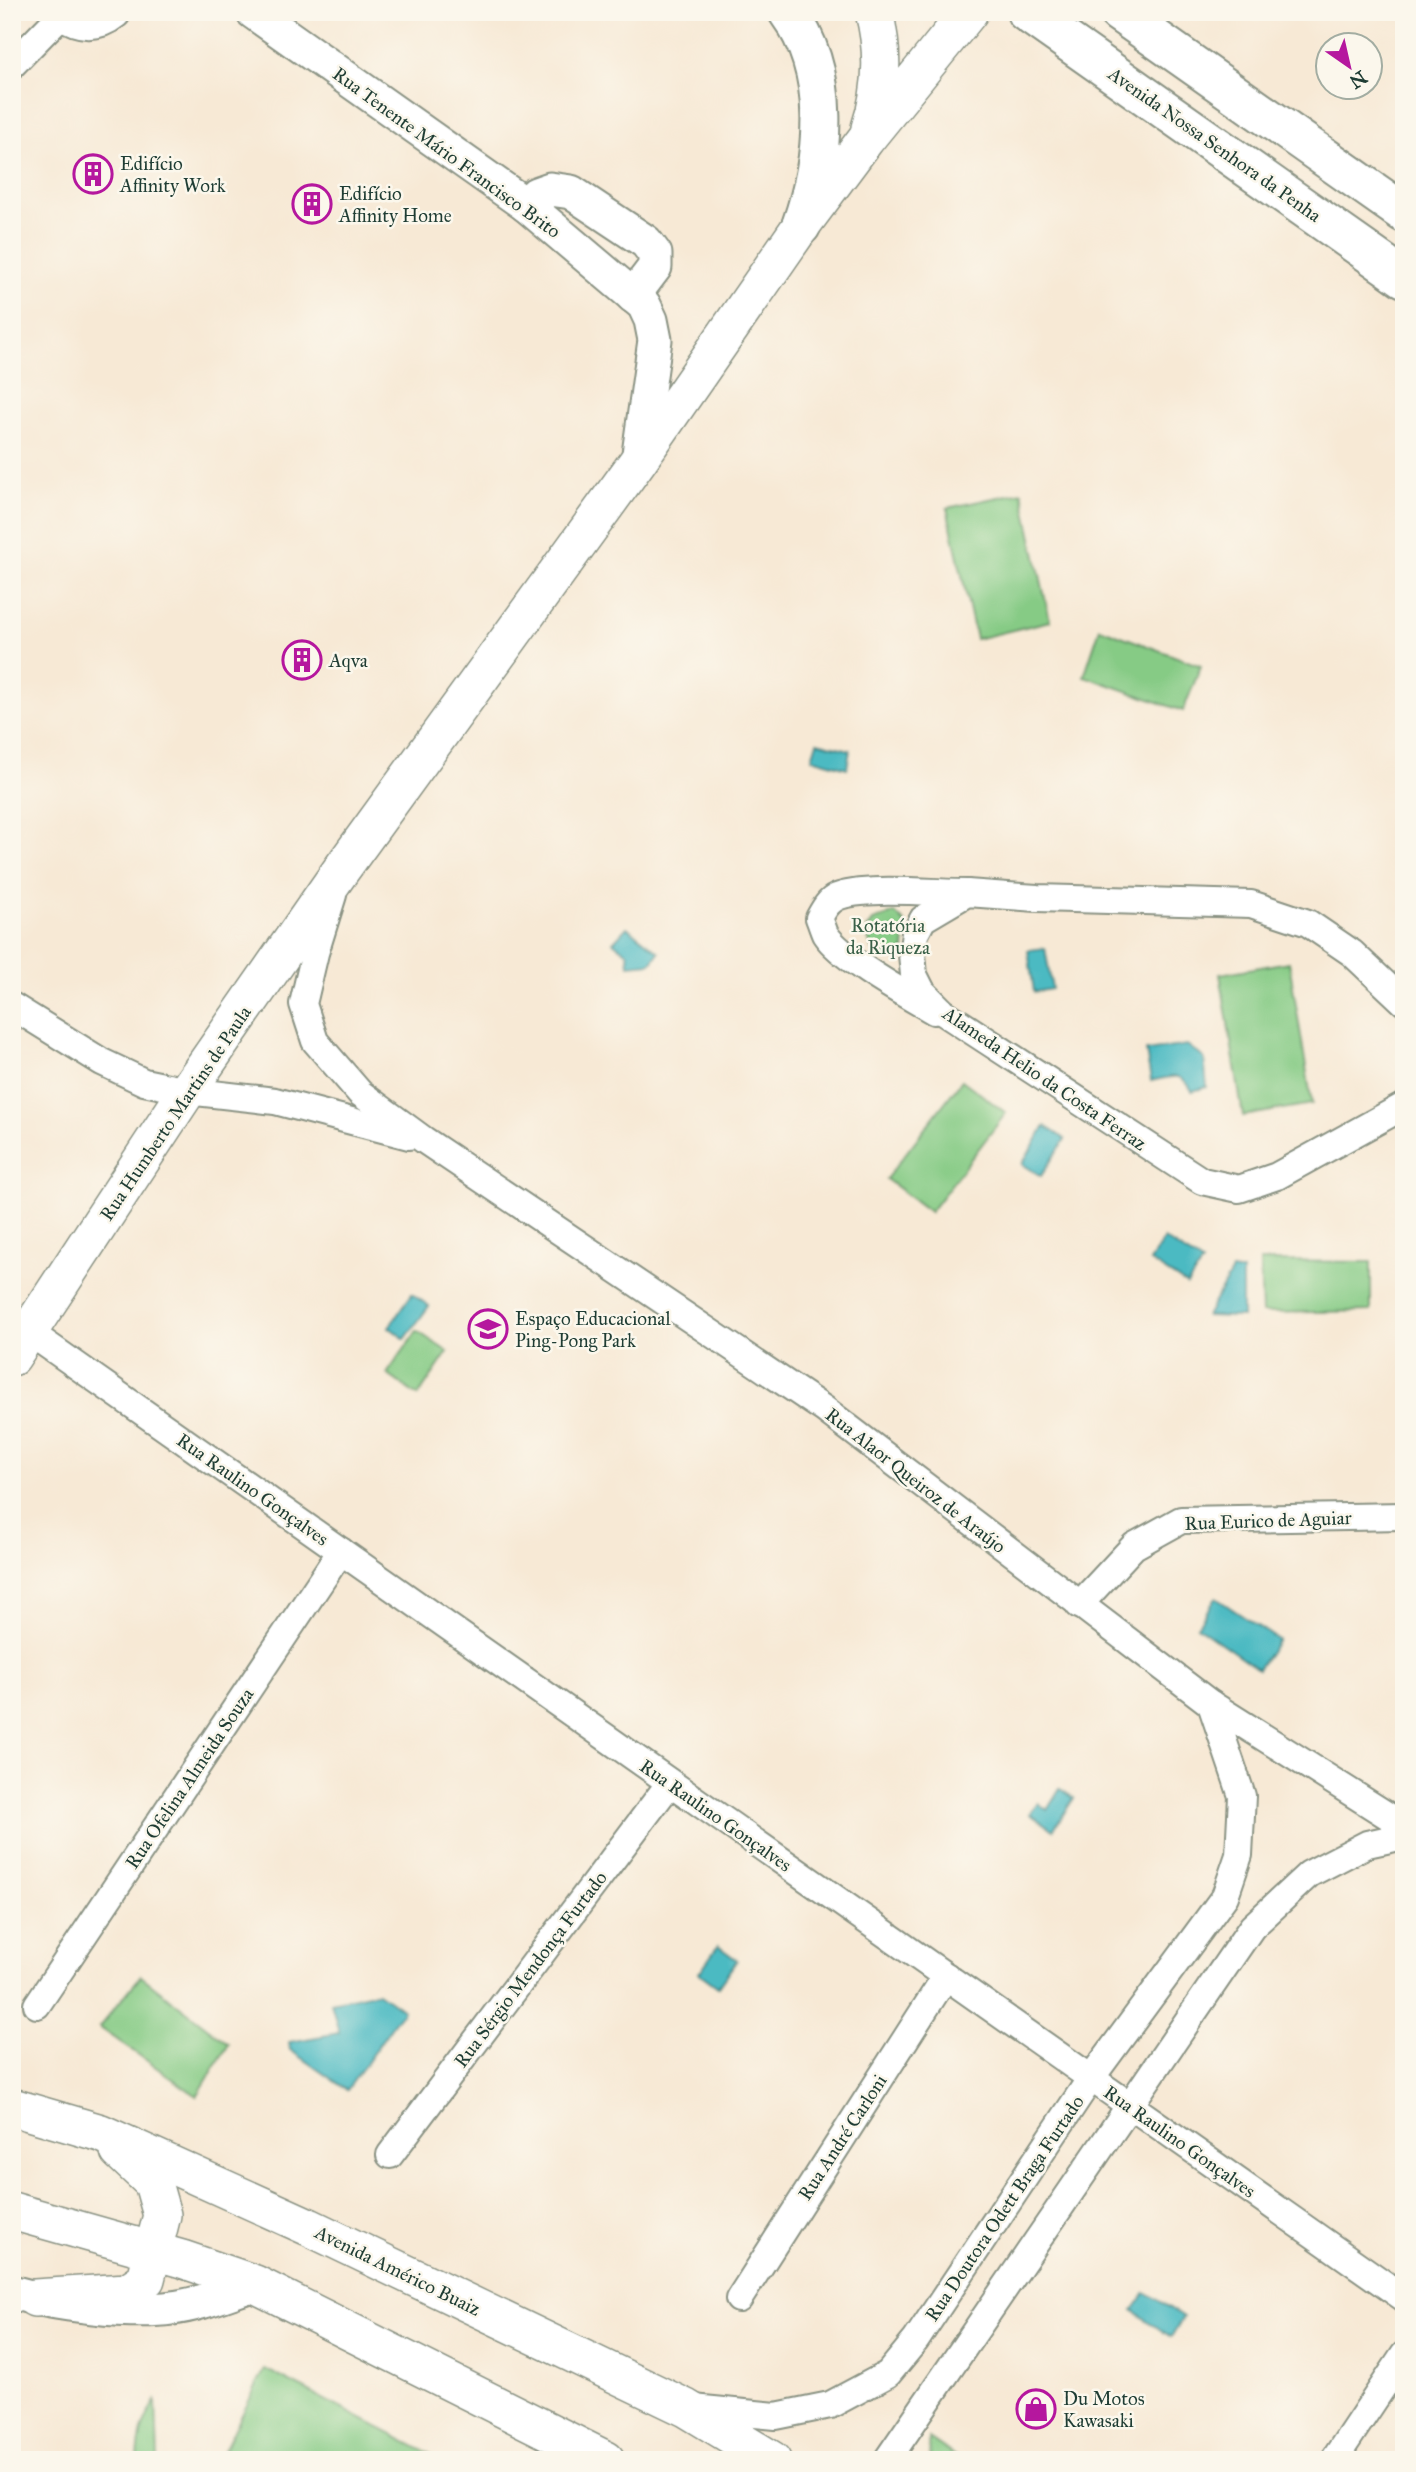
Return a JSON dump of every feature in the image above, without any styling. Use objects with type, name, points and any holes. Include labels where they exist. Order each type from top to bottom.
[{"type":"main road","points":[[788,12],[808,48],[820,107],[817,168],[801,226]]},
{"type":"main road","points":[[866,139],[880,86],[879,32],[874,12]]},
{"type":"main road","name":"Rua Humberto Martins de Paula","points":[[21,1344],[187,1091],[341,870],[638,461],[801,226],[866,139],[969,12]]},
{"type":"main road","name":"Avenida Nossa Senhora da Penha","points":[[1026,12],[1404,278]]},
{"type":"main road","points":[[1118,12],[1404,213]]},
{"type":"main road","name":"Avenida Américo Buaiz","points":[[12,2107],[101,2133],[326,2235],[686,2408],[772,2460]]},
{"type":"main road","points":[[23,2295],[127,2292],[146,2279],[162,2216],[153,2183],[101,2133]]},
{"type":"main road","points":[[12,2211],[155,2251],[255,2284],[605,2459]]},
{"type":"street","points":[[12,65],[62,13],[85,23],[97,22],[114,12]]},
{"type":"street","name":"Rua Tenente Mário Francisco Brito","points":[[253,12],[526,205],[644,305],[651,320],[654,340],[638,461]]},
{"type":"street","points":[[526,205],[536,194],[550,189],[571,192],[646,242],[655,254],[655,267],[633,296]]},
{"type":"street","name":"Rua Alaor Queiroz de Araújo","points":[[341,870],[314,953],[303,1004],[315,1041],[360,1093],[424,1140],[824,1409],[1210,1704],[1404,1826]]},
{"type":"street","points":[[970,1031],[894,988],[835,945],[824,932],[819,918],[825,906],[837,897],[859,892],[967,893],[1037,898],[1251,904],[1308,923],[1352,953],[1404,1002]]},
{"type":"street","name":"Alameda Helio da Costa Ferraz","points":[[967,893],[923,919],[915,934],[912,954],[914,975],[922,991],[943,1012],[970,1031],[1202,1181],[1239,1189],[1277,1177],[1404,1106]]},
{"type":"street","name":"Rua Alaor Queiroz de Araújo","points":[[12,1006],[102,1062],[144,1082],[187,1091],[275,1101],[424,1140]]},
{"type":"street","name":"Rua Raulino Gonçalves","points":[[21,1344],[341,1551],[1404,2298]]},
{"type":"street","name":"Rua Eurico de Aguiar","points":[[1079,1605],[1134,1546],[1181,1520],[1404,1516]]},
{"type":"street","name":"Rua Ofelina Almeida Souza","points":[[37,2005],[341,1551]]},
{"type":"street","name":"Rua Doutora Odett Braga Furtado","points":[[686,2408],[776,2416],[830,2404],[888,2374],[916,2340],[1091,2078],[1224,1896],[1239,1854],[1242,1796],[1210,1704]]},
{"type":"street","name":"Rua Sérgio Mendonça Furtado","points":[[390,2155],[670,1783]]},
{"type":"street","points":[[887,2460],[1252,1927],[1309,1874],[1367,1844],[1404,1836]]},
{"type":"street","name":"Rua André Carloni","points":[[739,2298],[946,1976]]},
{"type":"street","points":[[23,2295],[135,2310],[174,2308],[255,2284]]},
{"type":"street","points":[[1334,2460],[1404,2355]]},
{"type":"green space","points":[[1022,492],[1050,621],[976,639],[947,508]]},
{"type":"green space","points":[[1100,628],[1201,666],[1183,711],[1084,676]]},
{"type":"green space","name":"Rotatória da Riqueza","points":[[895,913],[906,924],[904,950],[891,959],[880,956],[874,950],[866,931],[873,921]]},
{"type":"green space","points":[[1289,962],[1312,1104],[1243,1116],[1220,974]]},
{"type":"green space","points":[[962,1080],[1006,1113],[930,1212],[886,1179]]},
{"type":"green space","points":[[1260,1261],[1371,1262],[1371,1311],[1262,1313]]},
{"type":"green space","points":[[417,1331],[448,1352],[418,1396],[387,1374]]},
{"type":"green space","points":[[141,1976],[229,2044],[197,2096],[99,2027]]},
{"type":"green space","points":[[265,2369],[430,2454],[438,2460],[219,2460]]},
{"type":"green space","points":[[156,2401],[158,2460],[138,2460],[142,2429]]},
{"type":"green space","points":[[929,2438],[961,2460],[930,2460]]},
{"type":"water","points":[[817,742],[850,750],[847,768],[812,758]]},
{"type":"water","points":[[627,927],[659,952],[651,963],[629,965],[628,953],[613,942]]},
{"type":"water","points":[[1045,948],[1052,989],[1034,992],[1028,950]]},
{"type":"water","points":[[1187,1045],[1204,1058],[1207,1087],[1192,1091],[1184,1080],[1175,1077],[1151,1081],[1146,1051]]},
{"type":"water","points":[[1045,1126],[1065,1139],[1041,1176],[1022,1164]]},
{"type":"water","points":[[1164,1239],[1202,1263],[1187,1285],[1150,1261]]},
{"type":"water","points":[[1232,1271],[1242,1271],[1242,1317],[1206,1316]]},
{"type":"water","points":[[412,1294],[429,1306],[405,1339],[389,1327]]},
{"type":"water","points":[[1216,1598],[1278,1640],[1258,1669],[1197,1626]]},
{"type":"water","points":[[1060,1789],[1074,1798],[1053,1830],[1030,1814],[1038,1803],[1047,1810]]},
{"type":"water","points":[[718,1946],[737,1960],[718,1987],[699,1973]]},
{"type":"water","points":[[378,1992],[403,2010],[347,2090],[290,2050],[289,2042],[339,2033],[331,2002]]},
{"type":"water","points":[[1146,2292],[1183,2317],[1171,2337],[1133,2310]]},
{"type":"place","name":"Edifício Affinity Work","points":[[93,174]]},
{"type":"place","name":"Edifício Affinity Home","points":[[312,204]]},
{"type":"place","name":"Aqva","points":[[302,660]]},
{"type":"place","name":"Espaço Educacional Ping-Pong Park","points":[[488,1329]]},
{"type":"place","name":"Du Motos Kawasaki","points":[[1036,2409]]}]
